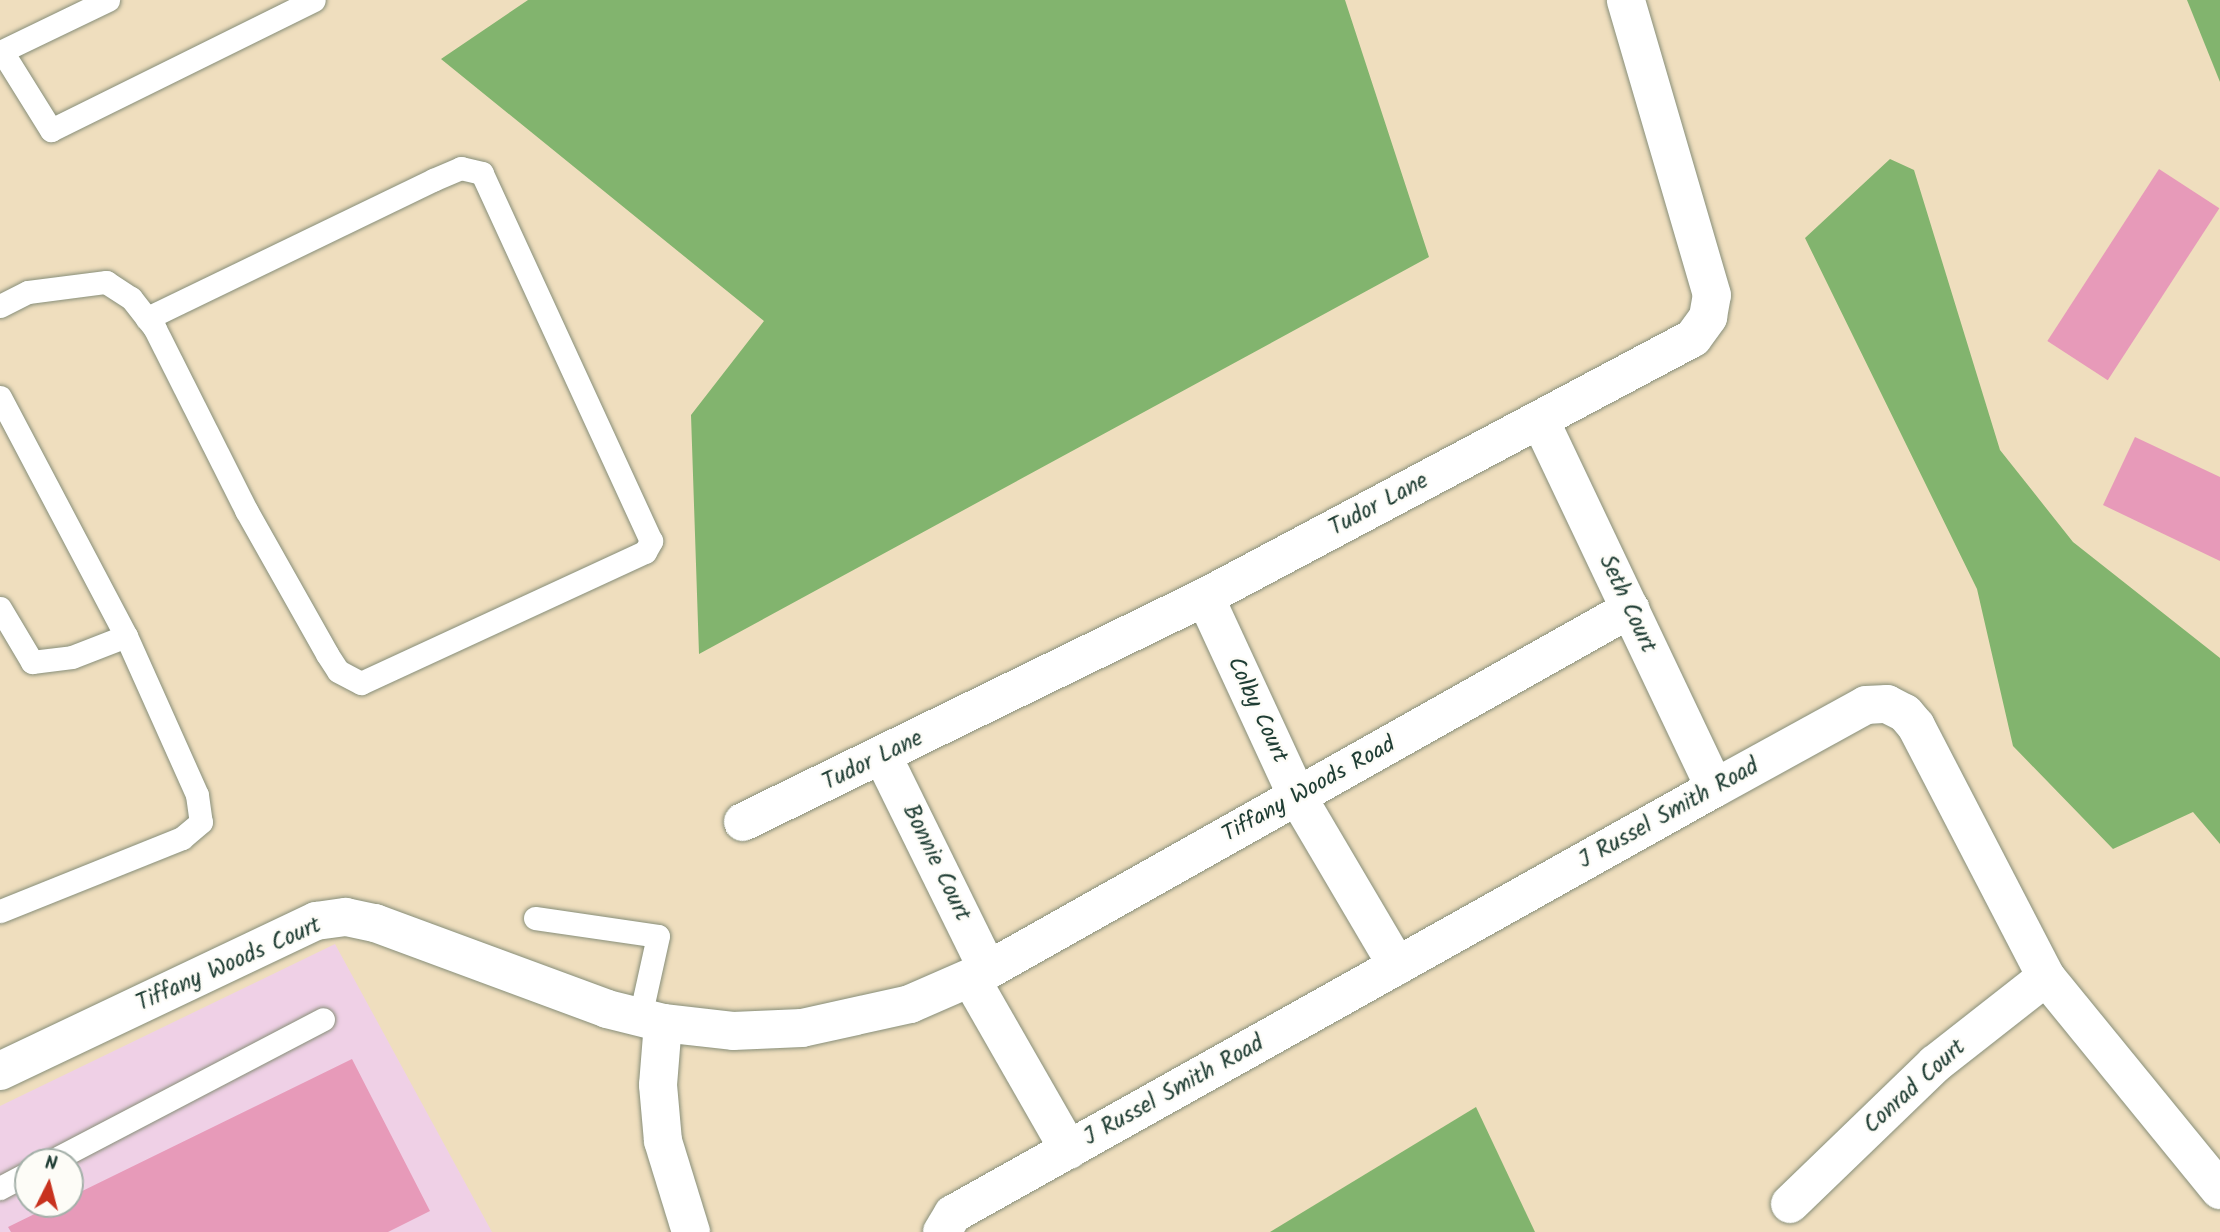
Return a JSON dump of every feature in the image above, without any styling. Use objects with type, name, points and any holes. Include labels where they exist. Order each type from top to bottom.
[{"type":"street","name":"Tudor Lane","points":[[743,822],[883,757],[1205,597],[1693,338],[1708,317],[1712,296],[1626,0]]},
{"type":"street","name":"Seth Court","points":[[1540,420],[1715,788]]},
{"type":"street","name":"Colby Court","points":[[1205,597],[1297,796],[1397,966]]},
{"type":"street","name":"Tiffany Woods Road","points":[[651,1020],[733,1031],[802,1028],[910,1004],[979,974],[1630,609]]},
{"type":"street","name":"J Russel Smith Road","points":[[942,1232],[953,1214],[1715,788],[1866,705],[1887,704],[1905,713],[2046,977],[2220,1190]]},
{"type":"street","name":"Bonnie Court","points":[[883,757],[979,974],[1069,1150]]},
{"type":"street","name":"Tiffany Woods Court","points":[[0,1071],[316,921],[346,917],[375,923],[607,1009],[651,1020]]},
{"type":"street","name":"Conrad Court","points":[[1790,1204],[1935,1065],[2046,977]]},
{"type":"street","points":[[651,1020],[663,1141],[691,1232]]},
{"type":"lane","points":[[108,0],[1,52],[51,130],[314,0]]},
{"type":"lane","points":[[0,306],[28,292],[106,282],[131,298],[147,318],[327,653],[338,671],[362,683],[645,552],[651,541],[482,173],[461,168],[147,318]]},
{"type":"lane","points":[[0,397],[126,636],[197,795],[201,822],[182,838],[0,911]]},
{"type":"lane","points":[[0,608],[32,662],[72,657],[126,636]]},
{"type":"lane","points":[[535,918],[658,936],[651,1020]]},
{"type":"lane","points":[[77,1148],[323,1018]]},
{"type":"shaded area","points":[[335,944],[492,1232],[0,1232],[0,1106]]},
{"type":"green space","points":[[528,0],[1345,0],[1429,257],[699,654],[691,415],[764,321],[441,59]]},
{"type":"green space","points":[[2187,0],[2220,0],[2220,82]]},
{"type":"green space","points":[[1890,159],[1914,170],[2000,450],[2073,542],[2220,658],[2220,844],[2193,812],[2113,849],[2013,746],[1977,589],[1805,238]]},
{"type":"green space","points":[[1476,1107],[1535,1232],[1270,1232]]},
{"type":"building","points":[[2159,169],[2219,208],[2108,380],[2047,341]]},
{"type":"building","points":[[2135,437],[2220,477],[2220,561],[2103,505]]},
{"type":"building","points":[[352,1059],[430,1211],[388,1232],[11,1232],[8,1227],[26,1218],[84,1218],[84,1190]]}]
